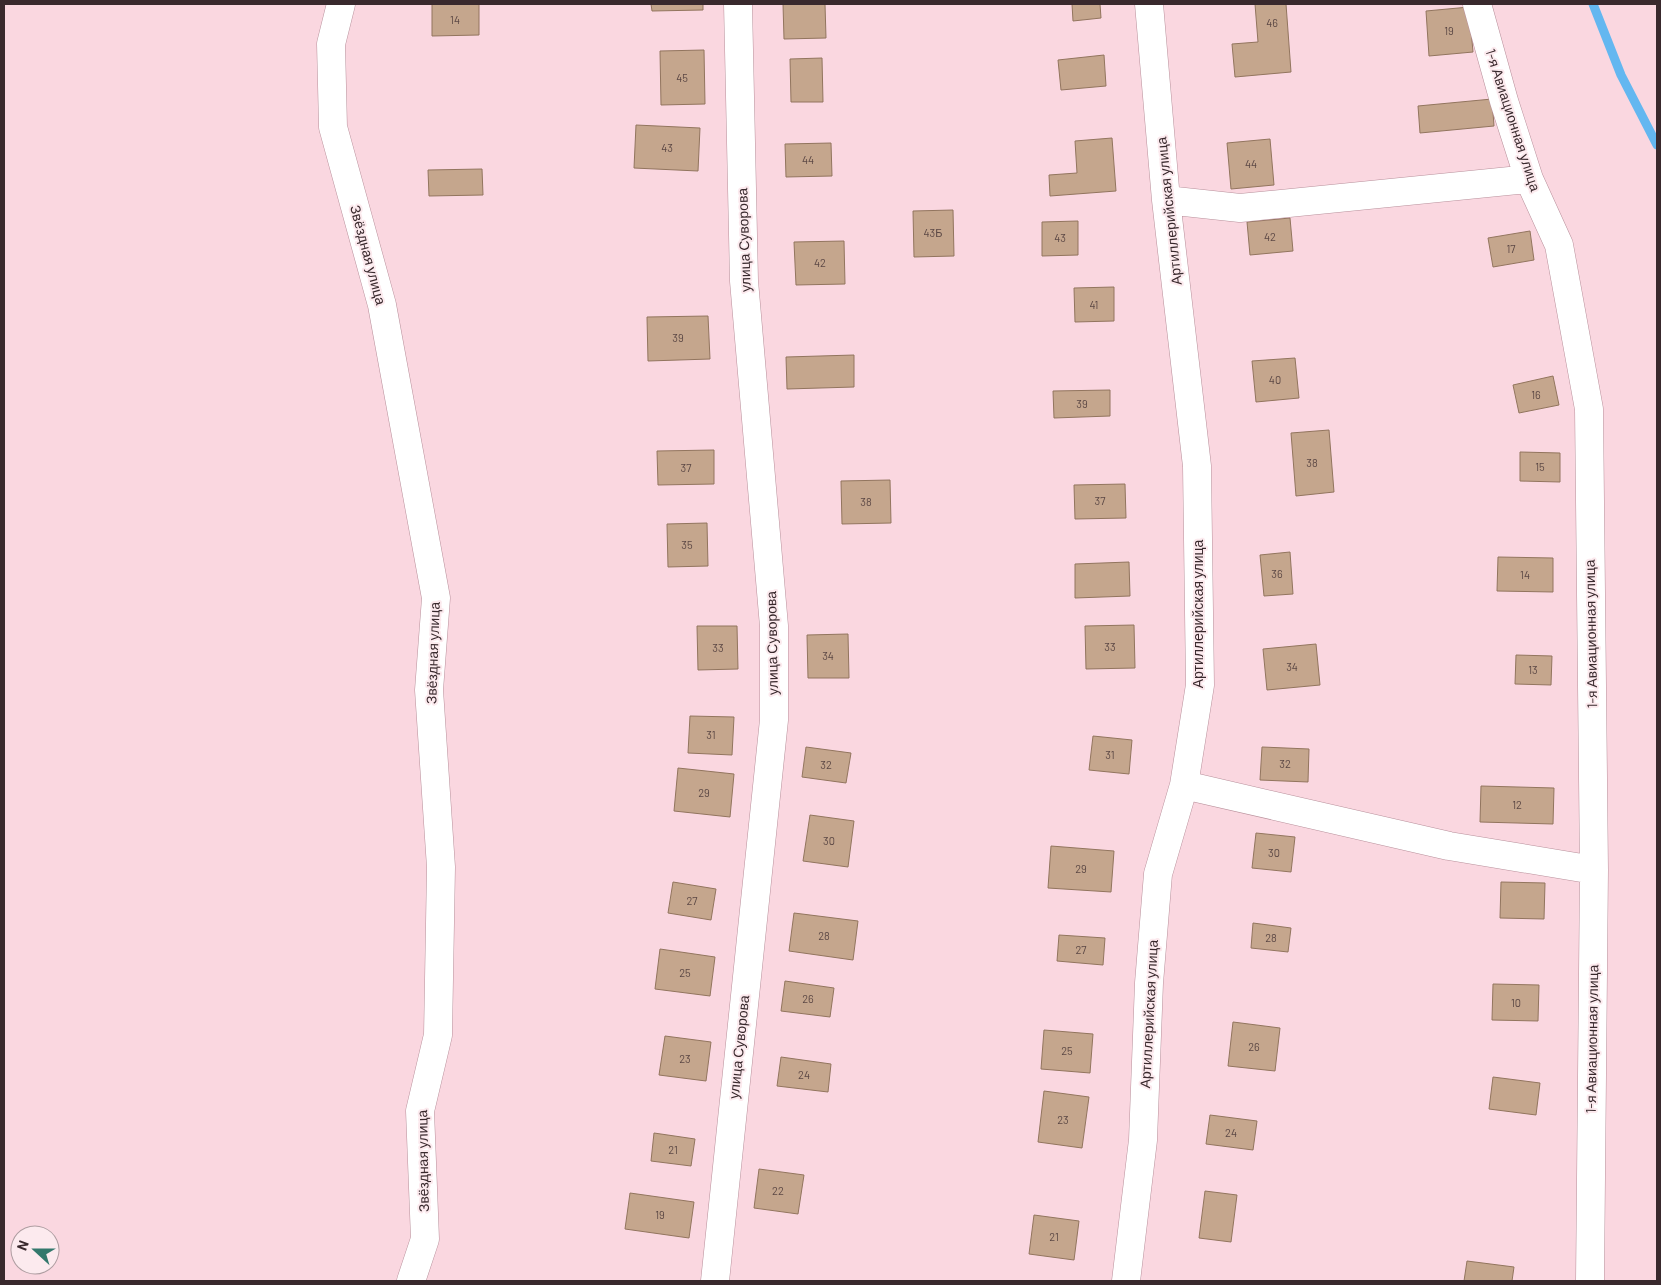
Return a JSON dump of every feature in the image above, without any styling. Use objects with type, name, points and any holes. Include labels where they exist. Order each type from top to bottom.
[{"type":"street","name":"Звёздная улица","points":[[341,4],[331,44],[333,127],[382,305],[436,598],[429,690],[441,867],[438,1035],[420,1111],[425,1239],[411,1281]]},
{"type":"street","name":"улица Суворова","points":[[715,1281],[774,720],[774,626],[744,281],[738,4]]},
{"type":"street","name":"Артиллерийская улица","points":[[1126,1281],[1143,1140],[1149,982],[1158,874],[1184,785],[1200,685],[1197,466],[1166,200],[1149,4]]},
{"type":"street","name":"1-я Авиационная улица","points":[[1476,4],[1529,179],[1559,244],[1589,409],[1594,870],[1590,1281]]},
{"type":"street","points":[[1166,200],[1240,208],[1529,179]]},
{"type":"street","points":[[1184,785],[1449,846],[1594,870]]},
{"type":"building","points":[[432,4],[479,4],[479,35],[432,36]]},
{"type":"building","points":[[651,4],[703,4],[703,10],[652,11]]},
{"type":"building","points":[[783,4],[825,4],[826,38],[784,39]]},
{"type":"building","points":[[1072,4],[1100,4],[1101,18],[1073,21]]},
{"type":"building","points":[[1255,4],[1286,4],[1291,72],[1235,77],[1232,44],[1258,42]]},
{"type":"building","points":[[1469,7],[1473,52],[1429,56],[1426,11]]},
{"type":"building","points":[[704,50],[705,104],[661,105],[660,51]]},
{"type":"building","points":[[1104,55],[1106,86],[1061,90],[1058,60]]},
{"type":"building","points":[[822,58],[823,102],[791,102],[790,59]]},
{"type":"building","points":[[1492,99],[1494,126],[1420,133],[1418,106]]},
{"type":"building","points":[[636,125],[700,128],[698,171],[634,168]]},
{"type":"building","points":[[1112,138],[1116,191],[1050,196],[1049,175],[1077,173],[1075,141]]},
{"type":"building","points":[[1270,139],[1274,185],[1231,189],[1227,143]]},
{"type":"building","points":[[831,143],[832,176],[786,177],[785,144]]},
{"type":"building","points":[[482,169],[483,195],[429,196],[428,170]]},
{"type":"building","points":[[953,210],[954,256],[914,257],[913,211]]},
{"type":"building","points":[[1290,218],[1293,251],[1250,255],[1247,222]]},
{"type":"building","points":[[1078,221],[1078,255],[1042,256],[1042,222]]},
{"type":"building","points":[[1530,231],[1534,260],[1493,267],[1488,238]]},
{"type":"building","points":[[844,241],[845,284],[796,285],[794,242]]},
{"type":"building","points":[[1114,287],[1114,321],[1075,322],[1074,288]]},
{"type":"building","points":[[708,316],[710,359],[648,361],[647,317]]},
{"type":"building","points":[[854,355],[854,387],[787,389],[786,357]]},
{"type":"building","points":[[1295,358],[1299,398],[1256,402],[1252,361]]},
{"type":"building","points":[[1553,376],[1559,405],[1519,413],[1513,385]]},
{"type":"building","points":[[1110,390],[1110,416],[1054,418],[1053,391]]},
{"type":"building","points":[[1329,430],[1334,492],[1296,496],[1291,433]]},
{"type":"building","points":[[714,450],[714,484],[658,485],[657,451]]},
{"type":"building","points":[[1520,452],[1560,453],[1560,482],[1520,481]]},
{"type":"building","points":[[890,480],[891,523],[842,524],[841,481]]},
{"type":"building","points":[[1125,484],[1126,518],[1075,519],[1074,485]]},
{"type":"building","points":[[707,523],[708,566],[668,567],[667,524]]},
{"type":"building","points":[[1290,552],[1293,594],[1264,596],[1260,555]]},
{"type":"building","points":[[1498,557],[1553,558],[1553,592],[1497,591]]},
{"type":"building","points":[[1129,562],[1130,596],[1075,598],[1075,564]]},
{"type":"building","points":[[1134,625],[1135,668],[1086,669],[1085,626]]},
{"type":"building","points":[[697,626],[737,626],[738,669],[698,670]]},
{"type":"building","points":[[848,634],[849,678],[808,678],[807,635]]},
{"type":"building","points":[[1316,644],[1320,685],[1267,690],[1263,649]]},
{"type":"building","points":[[1516,655],[1552,656],[1551,685],[1515,684]]},
{"type":"building","points":[[690,716],[734,717],[732,755],[688,753]]},
{"type":"building","points":[[1093,736],[1132,740],[1129,774],[1089,770]]},
{"type":"building","points":[[806,747],[851,753],[846,783],[802,777]]},
{"type":"building","points":[[1262,747],[1309,749],[1308,782],[1260,780]]},
{"type":"building","points":[[678,768],[734,774],[730,817],[674,811]]},
{"type":"building","points":[[1481,786],[1554,788],[1553,824],[1480,822]]},
{"type":"building","points":[[810,815],[854,821],[848,867],[803,861]]},
{"type":"building","points":[[1256,833],[1295,837],[1291,872],[1252,868]]},
{"type":"building","points":[[1051,846],[1114,851],[1111,892],[1048,888]]},
{"type":"building","points":[[673,882],[716,889],[711,920],[668,913]]},
{"type":"building","points":[[1501,882],[1545,883],[1544,919],[1500,918]]},
{"type":"building","points":[[794,913],[858,921],[853,960],[789,951]]},
{"type":"building","points":[[1253,923],[1291,928],[1288,952],[1251,948]]},
{"type":"building","points":[[1059,935],[1105,938],[1103,965],[1057,961]]},
{"type":"building","points":[[660,949],[715,957],[710,996],[655,989]]},
{"type":"building","points":[[785,981],[834,988],[830,1017],[781,1011]]},
{"type":"building","points":[[1493,984],[1539,985],[1538,1021],[1492,1020]]},
{"type":"building","points":[[1233,1022],[1280,1028],[1275,1071],[1228,1066]]},
{"type":"building","points":[[1044,1030],[1093,1034],[1090,1073],[1041,1069]]},
{"type":"building","points":[[665,1036],[711,1042],[706,1081],[659,1075]]},
{"type":"building","points":[[781,1057],[831,1064],[828,1092],[777,1086]]},
{"type":"building","points":[[1493,1077],[1540,1083],[1536,1115],[1489,1109]]},
{"type":"building","points":[[1044,1091],[1089,1097],[1082,1148],[1038,1142]]},
{"type":"building","points":[[1210,1115],[1257,1121],[1253,1150],[1206,1144]]},
{"type":"building","points":[[654,1133],[695,1139],[691,1166],[651,1161]]},
{"type":"building","points":[[759,1169],[804,1175],[798,1214],[754,1208]]},
{"type":"building","points":[[1205,1191],[1237,1195],[1231,1242],[1199,1238]]},
{"type":"building","points":[[630,1193],[694,1202],[689,1238],[625,1229]]},
{"type":"building","points":[[1034,1215],[1079,1221],[1074,1260],[1029,1254]]},
{"type":"building","points":[[1467,1261],[1514,1267],[1512,1281],[1464,1281]]},
{"type":"waterway","points":[[1593,4],[1621,75],[1657,145]]}]
